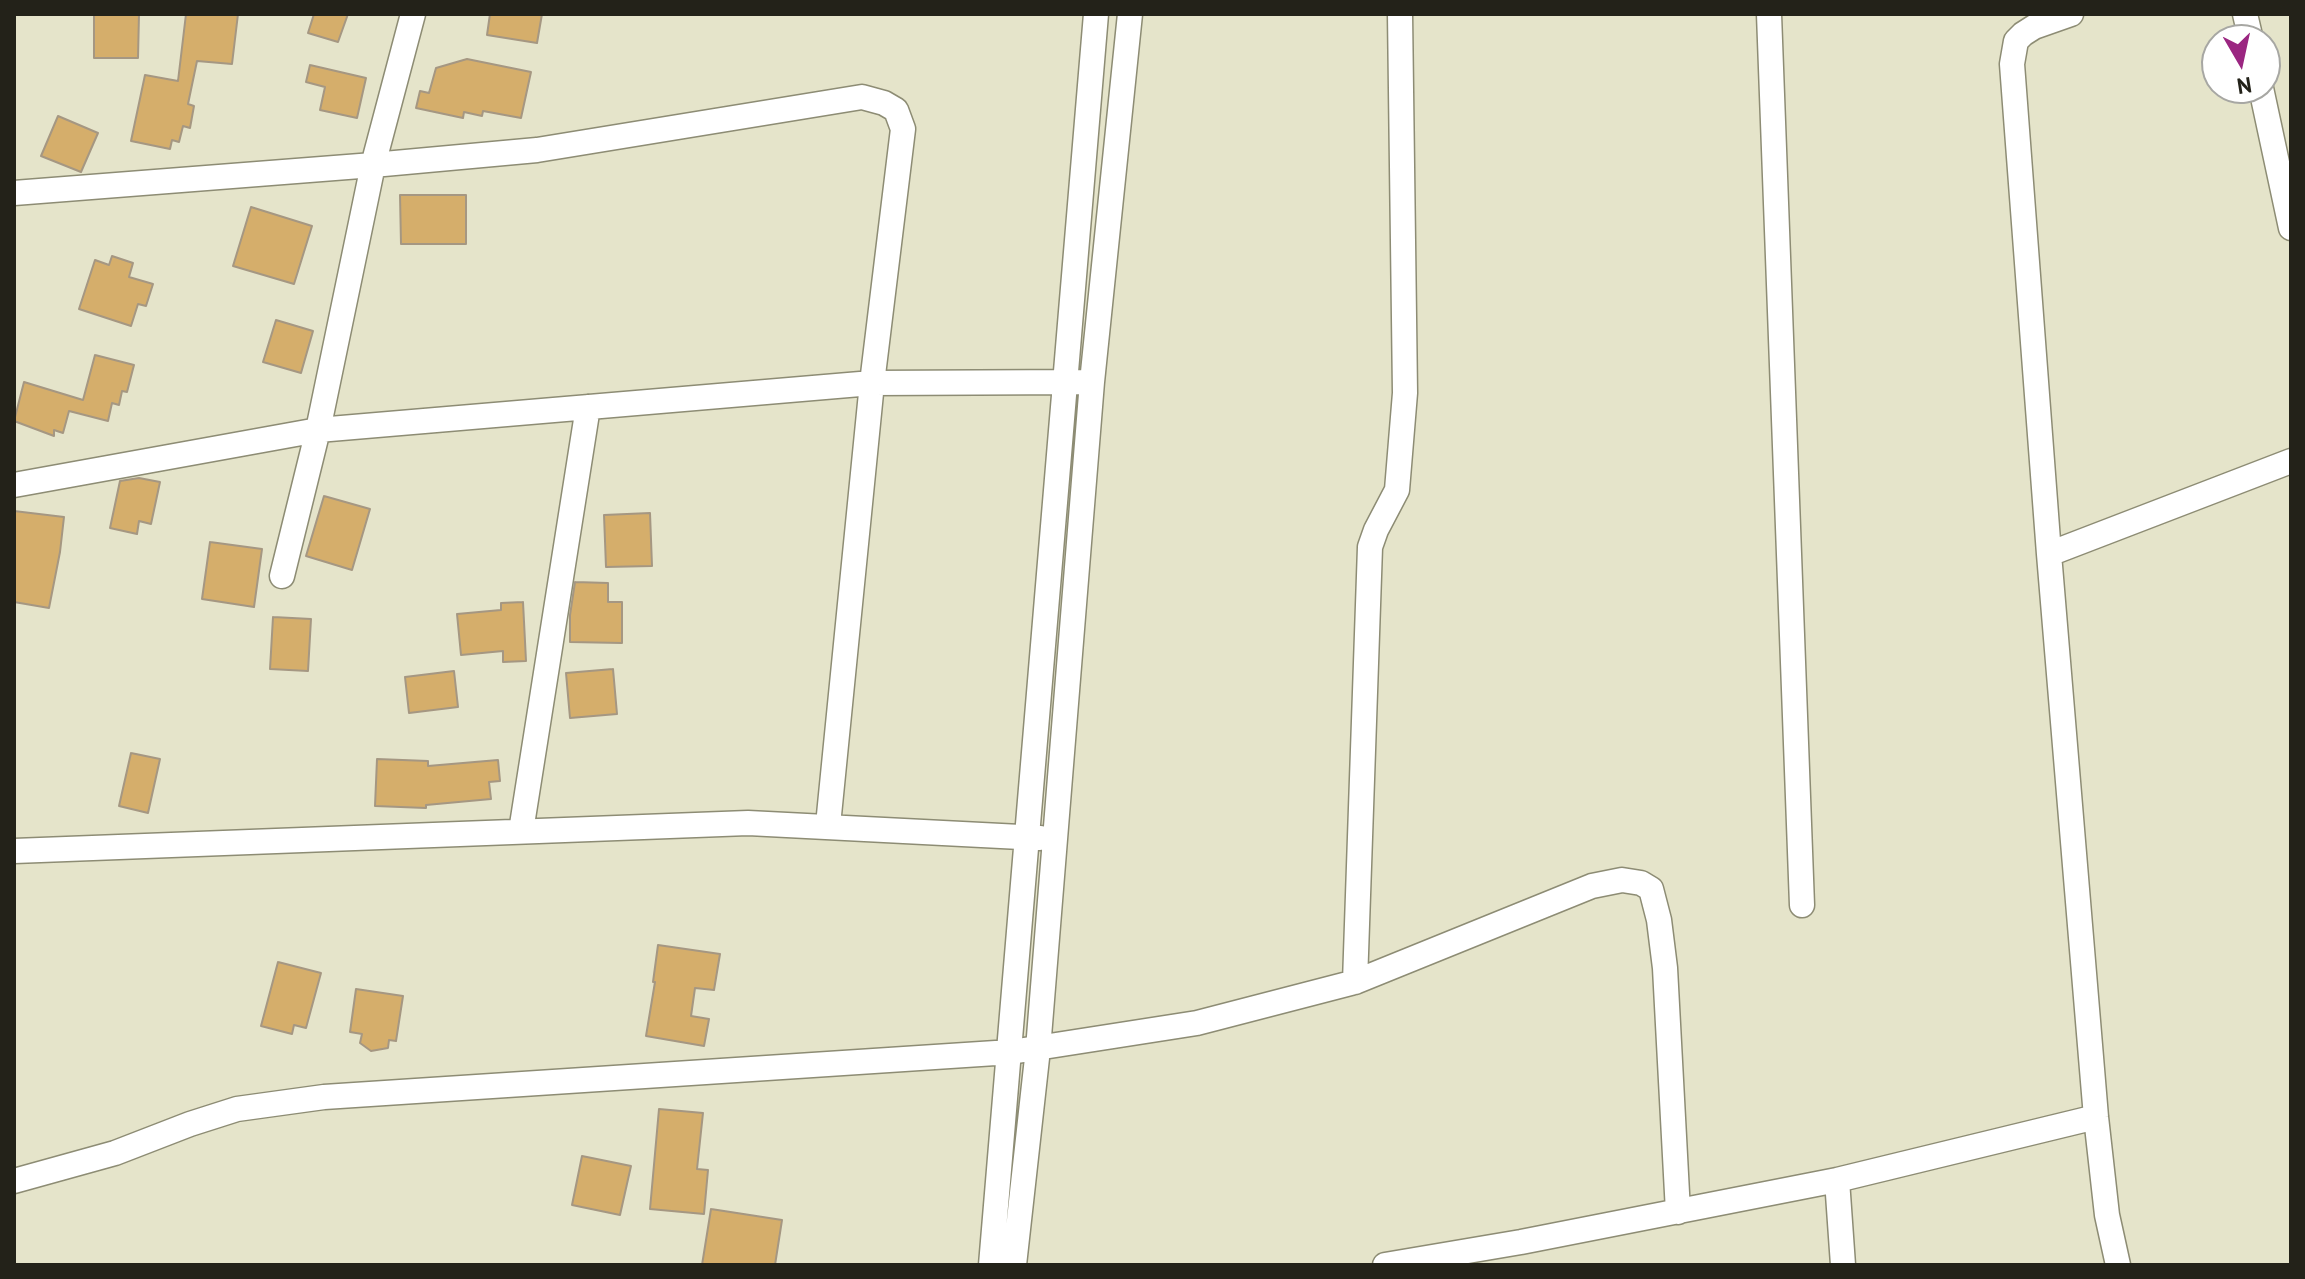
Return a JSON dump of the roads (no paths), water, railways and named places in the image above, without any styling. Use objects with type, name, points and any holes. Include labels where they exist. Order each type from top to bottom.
[{"type":"street","points":[[282,576],[318,430],[373,165],[413,14]]},
{"type":"street","points":[[991,1265],[1096,14]]},
{"type":"street","points":[[1014,1265],[1038,1049],[1092,382],[1130,14]]},
{"type":"street","points":[[1355,982],[1370,547],[1397,490],[1405,393],[1400,14]]},
{"type":"street","points":[[1769,14],[1802,905]]},
{"type":"street","points":[[2071,14],[2023,34],[2016,41],[2012,64],[2096,1117],[2107,1215],[2118,1265]]},
{"type":"street","points":[[14,193],[537,150],[862,97],[896,110],[903,129],[872,383],[828,825]]},
{"type":"street","points":[[2264,104],[2291,228]]},
{"type":"street","points":[[14,485],[318,430],[872,383],[1092,382]]},
{"type":"street","points":[[521,831],[588,407]]},
{"type":"street","points":[[2049,554],[2190,497],[2291,461]]},
{"type":"street","points":[[14,851],[748,823],[1054,838]]},
{"type":"street","points":[[14,1181],[115,1153],[237,1109],[309,1099],[1011,1052],[1197,1023],[1355,982],[1592,886],[1622,880],[1641,883],[1651,889],[1659,920],[1665,968],[1678,1212]]},
{"type":"street","points":[[1385,1265],[1521,1254],[1678,1212],[1837,1180],[2096,1117]]},
{"type":"street","points":[[1837,1180],[1843,1265]]}]
